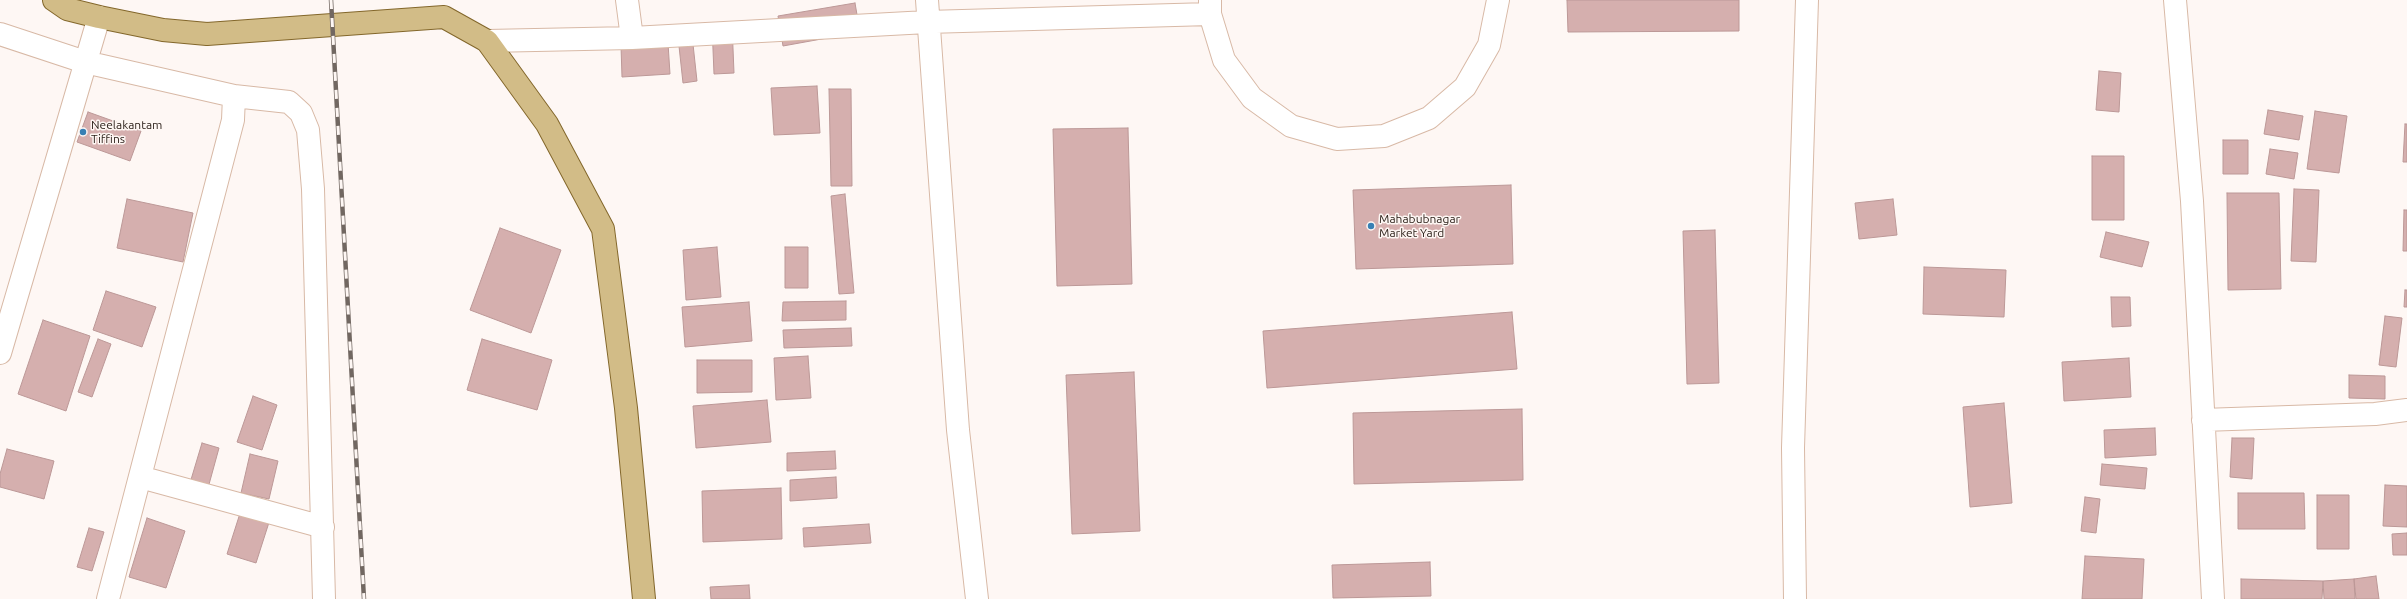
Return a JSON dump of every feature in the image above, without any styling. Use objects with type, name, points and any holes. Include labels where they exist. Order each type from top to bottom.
[{"type":"main road","points":[[54,0],[67,9],[99,17],[163,30],[207,34],[444,17],[487,41],[547,124],[603,229],[626,408],[644,599]]},
{"type":"street","points":[[627,0],[632,38]]},
{"type":"street","points":[[927,0],[927,22],[958,430],[977,599]]},
{"type":"street","points":[[487,41],[632,38],[1210,7],[1224,60],[1252,98],[1291,126],[1337,139],[1384,136],[1429,118],[1465,87],[1489,45],[1498,0]]},
{"type":"street","points":[[1795,599],[1793,448],[1807,0]]},
{"type":"street","points":[[2176,0],[2192,201],[2212,599]]},
{"type":"street","points":[[0,353],[99,17]]},
{"type":"street","points":[[0,34],[85,62],[234,96],[289,102],[301,112],[308,130],[313,189],[324,599]]},
{"type":"street","points":[[108,599],[233,120],[234,96]]},
{"type":"street","points":[[2203,420],[2375,414],[2407,410]]},
{"type":"street","points":[[140,477],[323,527]]},
{"type":"building","points":[[1567,0],[1739,0],[1739,31],[1568,32]]},
{"type":"building","points":[[855,3],[860,32],[783,46],[778,16]]},
{"type":"building","points":[[732,24],[734,73],[714,74],[712,25]]},
{"type":"building","points":[[692,35],[697,81],[683,83],[678,37]]},
{"type":"building","points":[[668,43],[670,74],[622,77],[621,46]]},
{"type":"building","points":[[2099,71],[2121,73],[2119,112],[2096,110]]},
{"type":"building","points":[[817,86],[820,133],[774,135],[771,88]]},
{"type":"building","points":[[829,89],[851,89],[852,186],[831,186]]},
{"type":"building","points":[[2268,110],[2303,116],[2299,140],[2264,134]]},
{"type":"building","points":[[2315,111],[2347,116],[2339,173],[2307,169]]},
{"type":"building","points":[[88,112],[141,131],[130,161],[77,142]]},
{"type":"building","points":[[2405,124],[2407,124],[2407,162],[2403,162]]},
{"type":"building","points":[[1128,128],[1132,284],[1057,286],[1053,129]]},
{"type":"building","points":[[2223,140],[2248,140],[2248,174],[2223,174]]},
{"type":"building","points":[[2270,149],[2298,153],[2294,179],[2266,174]]},
{"type":"building","points":[[2092,156],[2124,156],[2124,220],[2092,220]]},
{"type":"building","points":[[1511,185],[1513,264],[1356,269],[1353,190]]},
{"type":"building","points":[[2294,189],[2319,190],[2316,262],[2291,261]]},
{"type":"building","points":[[2227,193],[2279,193],[2281,289],[2228,290]]},
{"type":"building","points":[[845,194],[854,293],[839,294],[831,196]]},
{"type":"building","points":[[127,199],[193,213],[183,262],[117,248]]},
{"type":"building","points":[[1893,199],[1897,235],[1859,239],[1855,203]]},
{"type":"building","points":[[2404,210],[2407,210],[2407,251],[2403,251]]},
{"type":"building","points":[[500,228],[561,250],[531,333],[470,310]]},
{"type":"building","points":[[1715,230],[1719,383],[1687,384],[1683,231]]},
{"type":"building","points":[[2106,232],[2149,242],[2142,267],[2100,257]]},
{"type":"building","points":[[717,247],[721,297],[686,300],[683,250]]},
{"type":"building","points":[[785,247],[808,247],[808,288],[785,288]]},
{"type":"building","points":[[1924,267],[2006,270],[2004,317],[1923,314]]},
{"type":"building","points":[[2405,290],[2407,290],[2407,307],[2404,307]]},
{"type":"building","points":[[106,291],[156,307],[142,347],[93,330]]},
{"type":"building","points":[[2111,297],[2130,297],[2131,326],[2112,327]]},
{"type":"building","points":[[846,301],[846,320],[782,321],[783,302]]},
{"type":"building","points":[[749,302],[752,341],[685,347],[682,307]]},
{"type":"building","points":[[1512,312],[1517,369],[1267,388],[1263,331]]},
{"type":"building","points":[[2385,316],[2402,318],[2396,367],[2379,365]]},
{"type":"building","points":[[43,320],[90,336],[66,411],[18,394]]},
{"type":"building","points":[[851,328],[852,346],[784,348],[783,330]]},
{"type":"building","points":[[98,339],[111,344],[92,397],[78,392]]},
{"type":"building","points":[[482,339],[552,360],[537,410],[467,390]]},
{"type":"building","points":[[808,356],[811,398],[776,400],[774,358]]},
{"type":"building","points":[[2129,358],[2131,397],[2064,401],[2062,362]]},
{"type":"building","points":[[697,360],[752,360],[752,392],[697,393]]},
{"type":"building","points":[[1134,372],[1140,531],[1072,534],[1066,375]]},
{"type":"building","points":[[2349,375],[2385,376],[2385,399],[2349,398]]},
{"type":"building","points":[[253,396],[277,405],[262,450],[237,442]]},
{"type":"building","points":[[767,400],[771,442],[696,448],[693,406]]},
{"type":"building","points":[[2004,403],[2012,503],[1970,507],[1963,407]]},
{"type":"building","points":[[1522,409],[1523,480],[1354,484],[1353,413]]},
{"type":"building","points":[[2155,428],[2156,455],[2105,458],[2104,430]]},
{"type":"building","points":[[2232,438],[2254,438],[2252,479],[2230,477]]},
{"type":"building","points":[[202,443],[219,448],[208,488],[190,483]]},
{"type":"building","points":[[7,449],[54,461],[44,499],[0,487],[0,474]]},
{"type":"building","points":[[835,451],[836,469],[787,471],[787,453]]},
{"type":"building","points":[[250,454],[278,461],[269,499],[241,493]]},
{"type":"building","points":[[2102,464],[2147,468],[2145,489],[2100,485]]},
{"type":"building","points":[[836,477],[837,498],[790,501],[790,480]]},
{"type":"building","points":[[2385,485],[2407,486],[2407,527],[2383,526]]},
{"type":"building","points":[[781,488],[782,539],[703,542],[702,491]]},
{"type":"building","points":[[2238,493],[2304,493],[2305,529],[2238,529]]},
{"type":"building","points":[[2317,495],[2349,495],[2349,549],[2317,549]]},
{"type":"building","points":[[2085,497],[2100,499],[2096,533],[2081,531]]},
{"type":"building","points":[[243,504],[272,513],[256,563],[227,554]]},
{"type":"building","points":[[147,518],[185,531],[166,588],[129,577]]},
{"type":"building","points":[[869,524],[871,543],[804,547],[803,528]]},
{"type":"building","points":[[89,528],[104,532],[92,571],[77,567]]},
{"type":"building","points":[[2407,533],[2407,555],[2393,555],[2392,534]]},
{"type":"building","points":[[2085,556],[2144,559],[2142,599],[2082,599]]},
{"type":"building","points":[[1430,562],[1431,596],[1333,598],[1332,565]]},
{"type":"building","points":[[2376,576],[2379,599],[2356,599],[2354,579]]},
{"type":"building","points":[[2241,579],[2323,581],[2322,599],[2241,599]]},
{"type":"building","points":[[2354,579],[2355,599],[2324,599],[2323,581]]},
{"type":"building","points":[[749,585],[750,599],[711,599],[710,587]]},
{"type":"railway","points":[[331,0],[364,599]]},
{"type":"place","name":"Neelakantam Tiffins","points":[[83,132]]},
{"type":"place","name":"Mahabubnagar Market Yard","points":[[1371,226]]}]
